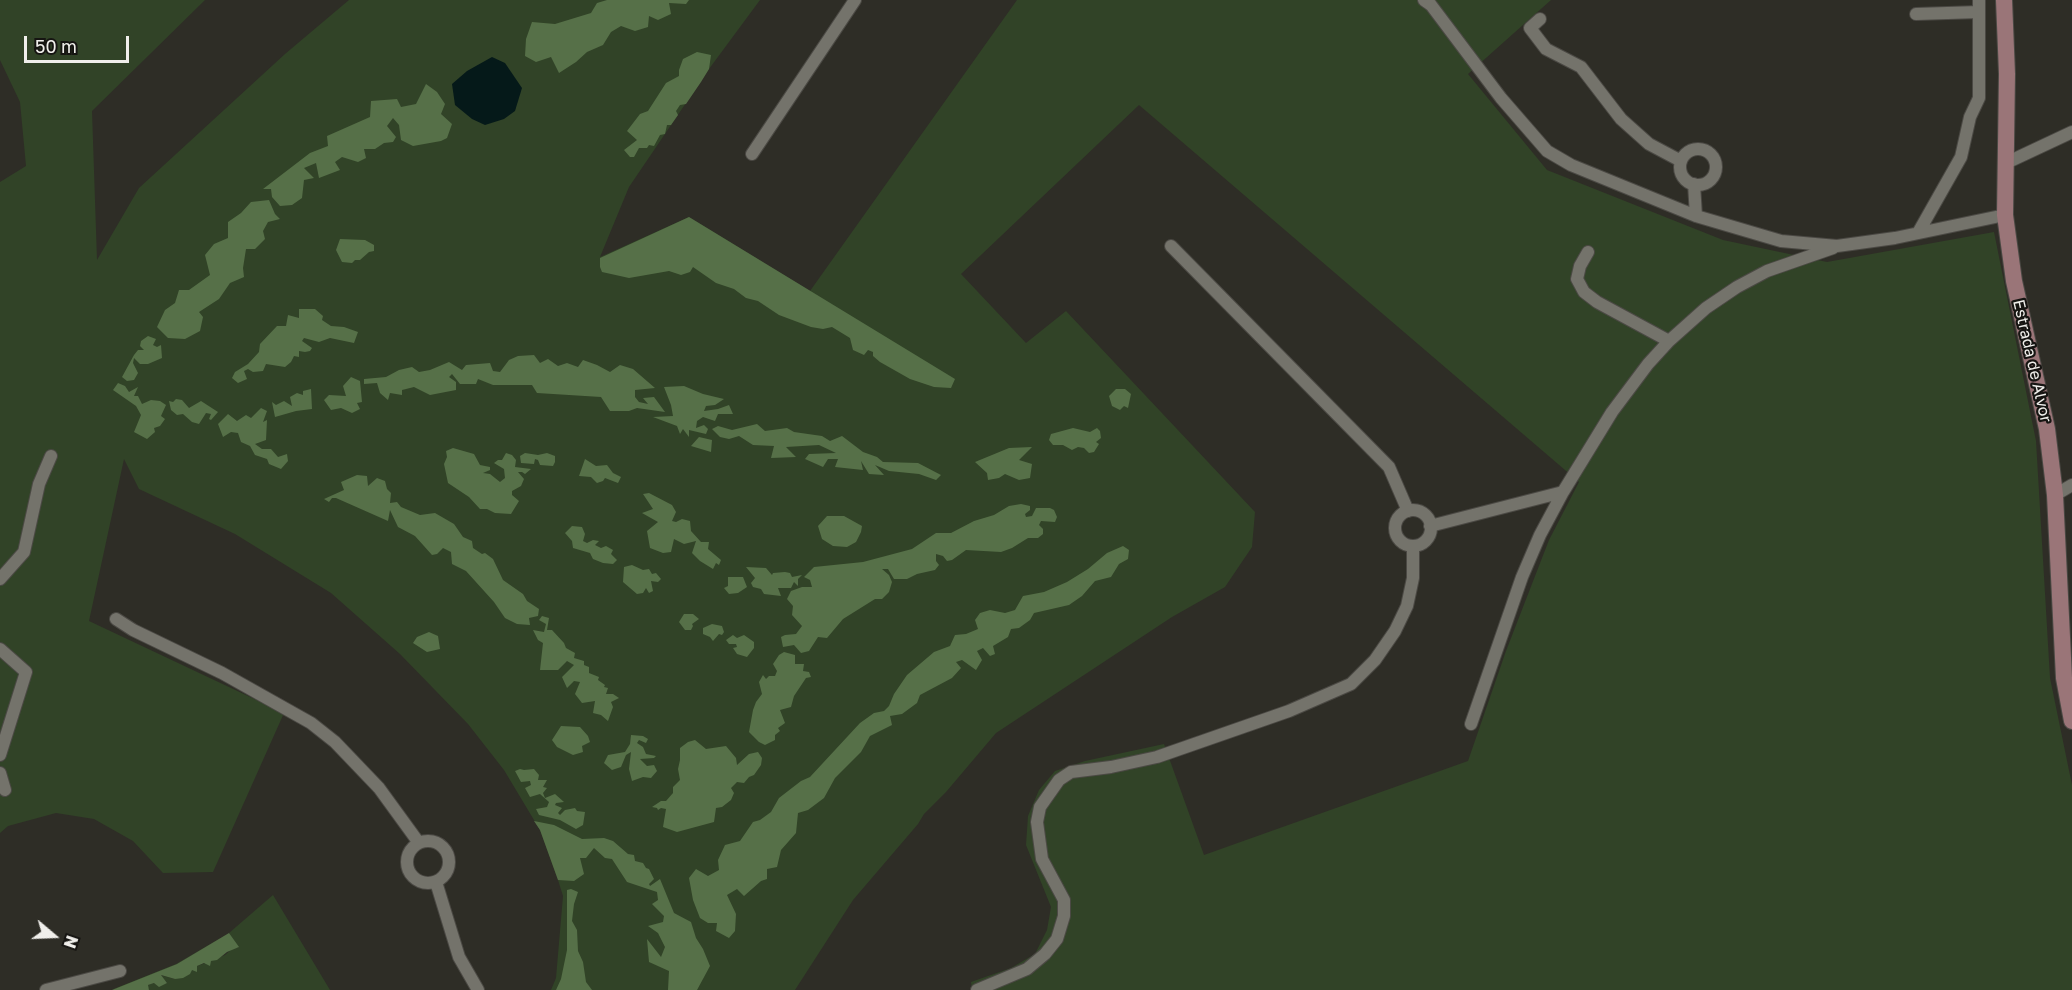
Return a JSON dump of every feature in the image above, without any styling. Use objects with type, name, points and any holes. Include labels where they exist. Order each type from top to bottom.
[{"type":"street","points":[[752,154],[855,0]]},
{"type":"street","points":[[1424,0],[1431,5],[1501,98],[1547,151],[1571,165],[1696,216],[1781,241],[1837,246]]},
{"type":"street","name":"Estrada de Alvor","points":[[2004,0],[2007,74],[2005,215],[2014,281],[2047,429],[2055,495],[2064,678],[2072,721]]},
{"type":"street","points":[[1916,14],[1979,6],[1979,98],[1971,117],[1961,157],[1918,233]]},
{"type":"street","points":[[1540,19],[1530,28],[1546,49],[1581,67],[1621,119],[1649,144],[1681,161]]},
{"type":"street","points":[[2006,163],[2072,132]]},
{"type":"street","points":[[1694,149],[1705,151],[1713,158],[1715,169],[1711,179],[1705,183],[1694,184],[1682,175],[1681,161],[1688,152],[1694,149]]},
{"type":"street","points":[[1694,184],[1696,216]]},
{"type":"street","points":[[1471,724],[1522,577],[1540,535],[1563,492],[1612,412],[1648,364],[1669,341],[1706,308],[1737,287],[1767,271],[1837,246],[1918,233],[2005,215]]},
{"type":"street","points":[[1171,246],[1389,467],[1408,511]]},
{"type":"street","points":[[1588,252],[1580,266],[1577,279],[1584,292],[1597,302],[1669,341]]},
{"type":"street","points":[[0,579],[24,552],[39,484],[51,456]]},
{"type":"street","points":[[2055,495],[2072,485]]},
{"type":"street","points":[[1430,526],[1563,492]]},
{"type":"street","points":[[1408,511],[1422,514],[1430,526],[1426,540],[1413,546],[1403,543],[1395,531],[1399,517],[1408,511]]},
{"type":"street","points":[[977,990],[1027,969],[1045,954],[1057,939],[1064,916],[1064,900],[1042,859],[1037,822],[1040,807],[1059,780],[1071,772],[1112,767],[1157,757],[1289,711],[1351,684],[1375,660],[1395,631],[1407,606],[1413,578],[1413,546]]},
{"type":"street","points":[[116,619],[311,723],[335,742],[380,788],[419,843]]},
{"type":"street","points":[[0,650],[26,672],[0,755]]},
{"type":"street","points":[[0,773],[5,790]]},
{"type":"street","points":[[419,843],[436,843],[447,854],[447,871],[436,882],[428,884],[419,882],[408,871],[408,855],[419,843]]},
{"type":"street","points":[[436,882],[459,957],[478,990]]},
{"type":"street","points":[[46,990],[120,971]]},
{"type":"green space","points":[[0,0],[205,0],[92,111],[97,260],[139,188],[285,54],[349,0],[760,0],[709,69],[629,187],[600,257],[689,217],[810,291],[1017,0],[1551,0],[1468,74],[1547,170],[1723,240],[1827,262],[1994,232],[2036,441],[2050,678],[2072,785],[2072,990],[972,990],[971,982],[1011,968],[1035,954],[1047,930],[1051,907],[1026,845],[1028,816],[1039,790],[1055,771],[1085,761],[1164,744],[1204,855],[1468,761],[1506,651],[1549,540],[1579,482],[1139,105],[961,274],[1026,343],[1066,311],[1255,512],[1252,547],[1225,587],[1172,617],[996,733],[946,792],[924,814],[853,900],[795,990],[551,990],[556,978],[563,896],[540,830],[504,770],[468,724],[400,654],[331,593],[235,534],[139,489],[124,459],[89,621],[284,713],[213,872],[163,873],[133,841],[94,819],[56,813],[8,826],[0,833],[0,182],[26,166],[20,102],[0,60]]},
{"type":"green space","points":[[607,0],[689,0],[686,4],[669,3],[671,14],[658,20],[649,16],[648,27],[635,31],[621,26],[611,32],[603,45],[587,52],[559,73],[551,57],[536,62],[525,56],[526,39],[532,22],[555,24],[591,13],[597,3]]},
{"type":"green space","points":[[697,52],[711,55],[709,69],[701,82],[686,104],[680,105],[676,111],[678,115],[671,125],[667,125],[665,134],[660,135],[654,146],[639,148],[634,157],[630,157],[624,150],[637,140],[627,131],[640,114],[648,111],[666,83],[679,76],[683,59]]},
{"type":"green space","points":[[426,84],[437,92],[445,104],[441,114],[452,124],[447,138],[413,146],[401,140],[399,125],[393,118],[387,126],[396,137],[393,142],[384,143],[375,149],[364,149],[366,158],[358,162],[342,157],[335,162],[340,170],[319,178],[316,163],[304,168],[314,178],[304,180],[302,198],[292,205],[280,206],[272,197],[271,189],[263,189],[310,153],[328,146],[327,136],[370,117],[371,101],[397,99],[401,107],[416,104]]},
{"type":"green space","points":[[269,200],[275,214],[280,219],[268,222],[263,231],[265,239],[255,249],[246,249],[244,277],[230,283],[219,299],[199,312],[203,317],[200,331],[185,339],[168,338],[157,327],[165,310],[175,303],[179,290],[189,290],[210,275],[205,255],[214,244],[228,238],[228,222],[251,202]]},
{"type":"green space","points":[[689,217],[955,379],[951,388],[934,387],[910,379],[880,362],[873,356],[873,352],[868,350],[864,355],[853,350],[850,338],[832,327],[823,329],[811,327],[779,315],[758,301],[746,298],[734,289],[716,283],[693,267],[690,272],[681,275],[669,271],[629,278],[602,272],[600,258]]},
{"type":"green space","points":[[340,239],[365,240],[374,245],[374,251],[352,263],[342,262],[336,250]]},
{"type":"green space","points":[[299,309],[315,309],[323,316],[322,320],[331,326],[344,327],[358,332],[354,343],[330,338],[319,342],[304,338],[302,341],[312,348],[310,351],[299,351],[299,357],[294,356],[285,367],[266,364],[263,371],[253,372],[248,369],[244,371],[247,379],[238,383],[232,378],[235,372],[248,364],[259,352],[260,344],[277,326],[286,326],[288,315],[299,318]]},
{"type":"green space","points":[[148,336],[156,339],[153,345],[157,347],[161,345],[162,358],[148,364],[140,364],[134,358],[133,363],[138,373],[134,380],[127,381],[122,377],[138,350],[144,350],[140,346],[141,341]]},
{"type":"green space","points":[[534,355],[540,363],[548,359],[558,366],[567,363],[578,367],[583,360],[610,372],[620,365],[633,369],[655,388],[635,390],[635,397],[639,402],[648,404],[643,398],[654,397],[665,412],[637,408],[629,411],[610,411],[601,397],[537,393],[532,385],[493,385],[478,379],[476,384],[460,384],[452,374],[449,377],[456,382],[456,390],[430,395],[414,387],[402,390],[402,395],[390,393],[388,400],[380,393],[377,383],[364,384],[364,379],[386,377],[399,370],[412,367],[419,372],[430,370],[449,362],[462,370],[466,365],[490,363],[493,371],[500,372],[509,360],[518,356]]},
{"type":"green space","points":[[351,377],[360,381],[362,402],[357,403],[360,409],[352,413],[341,408],[331,410],[324,400],[329,395],[346,396],[343,386]]},
{"type":"green space","points":[[118,383],[125,386],[129,392],[138,387],[134,396],[138,396],[142,404],[151,400],[160,401],[166,405],[161,416],[165,419],[160,426],[154,428],[155,432],[147,439],[134,432],[141,415],[136,406],[113,390]]},
{"type":"green space","points":[[684,386],[724,399],[715,405],[706,406],[704,411],[729,405],[733,414],[718,414],[715,421],[703,417],[697,421],[696,428],[704,425],[708,429],[706,434],[689,430],[689,437],[683,429],[680,434],[677,426],[653,417],[673,416],[664,387]]},
{"type":"green space","points":[[311,389],[312,409],[275,417],[272,402],[276,405],[284,401],[292,406],[290,397],[297,393],[303,395],[303,391]]},
{"type":"green space","points":[[1116,389],[1125,389],[1131,394],[1128,408],[1124,406],[1120,410],[1112,406],[1109,396]]},
{"type":"green space","points":[[176,399],[182,400],[189,408],[201,401],[218,412],[211,420],[209,419],[211,414],[206,413],[199,424],[192,422],[183,414],[177,415],[171,410],[169,401],[173,402]]},
{"type":"green space","points":[[261,408],[267,411],[263,422],[267,420],[266,440],[255,444],[262,449],[271,449],[278,457],[287,454],[288,461],[281,469],[269,464],[267,459],[255,455],[250,446],[241,442],[238,433],[231,432],[223,437],[218,424],[228,414],[237,421],[246,415],[251,418]]},
{"type":"green space","points":[[757,424],[765,431],[787,428],[794,432],[822,436],[830,441],[842,436],[863,452],[883,462],[918,463],[941,475],[936,480],[919,474],[889,471],[875,465],[884,475],[869,474],[861,461],[863,470],[835,467],[838,459],[828,459],[823,467],[805,459],[809,454],[836,453],[819,445],[786,447],[796,457],[771,458],[774,446],[753,445],[739,436],[729,439],[720,437],[712,429],[718,426],[732,430]]},
{"type":"green space","points":[[1073,428],[1090,432],[1097,428],[1100,431],[1101,438],[1096,442],[1099,444],[1094,452],[1089,453],[1084,448],[1078,447],[1072,450],[1063,445],[1053,445],[1049,440],[1051,434]]},
{"type":"green space","points":[[699,437],[712,440],[711,452],[691,446]]},
{"type":"green space","points":[[1032,447],[1019,460],[1032,464],[1030,478],[1019,480],[1005,474],[988,480],[987,473],[975,462],[1009,448]]},
{"type":"green space","points":[[453,448],[474,454],[480,465],[490,467],[490,470],[483,473],[490,474],[500,482],[505,478],[504,469],[494,463],[502,460],[506,453],[512,455],[516,460],[515,467],[531,469],[525,474],[518,472],[524,479],[521,486],[512,491],[512,495],[519,501],[511,514],[480,509],[469,497],[448,483],[444,464],[447,457],[446,451]]},
{"type":"green space","points":[[525,453],[538,455],[547,453],[555,456],[555,462],[553,466],[540,465],[535,459],[534,464],[521,463],[520,456]]},
{"type":"green space","points":[[585,459],[596,466],[607,465],[613,473],[621,477],[618,483],[605,478],[597,483],[591,477],[579,476]]},
{"type":"green space","points":[[357,475],[367,476],[368,486],[377,478],[385,481],[391,493],[390,503],[397,502],[401,507],[420,515],[435,513],[454,524],[463,537],[472,541],[473,548],[493,559],[503,580],[539,609],[538,616],[529,618],[530,625],[517,624],[505,618],[466,571],[452,564],[451,552],[443,548],[437,554],[432,555],[415,536],[398,527],[390,510],[388,521],[336,498],[332,498],[329,502],[324,499],[344,490],[341,482]]},
{"type":"green space","points":[[649,493],[672,505],[676,512],[672,521],[682,519],[690,521],[691,531],[701,542],[709,542],[708,549],[721,560],[719,565],[716,563],[713,569],[692,553],[696,541],[684,544],[674,539],[671,552],[663,553],[650,548],[647,531],[658,522],[642,513],[653,509],[643,494]]},
{"type":"green space","points":[[1021,504],[1030,506],[1030,510],[1025,514],[1026,517],[1032,516],[1036,508],[1054,510],[1057,517],[1055,522],[1041,521],[1039,525],[1043,529],[1043,534],[1038,538],[1028,538],[1001,552],[966,550],[947,561],[943,556],[936,554],[936,561],[939,565],[935,570],[907,579],[894,579],[888,569],[882,569],[889,575],[892,582],[889,592],[882,599],[875,599],[843,619],[827,638],[818,637],[809,651],[801,653],[794,645],[783,647],[781,637],[796,634],[802,626],[792,615],[793,606],[787,599],[791,591],[802,587],[812,587],[810,580],[804,577],[814,567],[863,562],[912,549],[936,533],[951,533],[974,521],[994,515],[1009,506]]},
{"type":"green space","points":[[827,516],[844,516],[862,526],[861,532],[856,542],[847,547],[833,546],[822,539],[818,526]]},
{"type":"green space","points":[[572,526],[582,527],[585,534],[583,541],[587,543],[593,540],[599,541],[595,545],[601,548],[606,546],[613,550],[611,554],[617,560],[613,564],[603,563],[593,559],[590,553],[573,548],[572,541],[565,533]]},
{"type":"green space","points":[[1123,546],[1129,550],[1128,559],[1119,564],[1111,577],[1095,581],[1082,596],[1069,605],[1034,613],[1030,620],[1019,628],[1011,629],[1008,637],[993,646],[995,654],[990,656],[983,648],[977,651],[982,660],[976,670],[962,660],[956,662],[961,668],[952,678],[920,695],[917,703],[902,714],[890,716],[892,725],[870,736],[861,752],[835,778],[824,798],[808,810],[798,813],[796,833],[781,850],[777,867],[767,869],[767,879],[761,881],[744,896],[737,889],[727,895],[736,914],[735,931],[729,938],[716,931],[717,923],[708,923],[700,918],[693,900],[689,878],[696,869],[708,876],[719,870],[718,860],[725,845],[740,841],[753,822],[771,812],[779,798],[810,777],[860,723],[874,713],[884,711],[907,675],[934,652],[950,646],[955,635],[966,634],[978,629],[975,620],[980,613],[990,610],[1005,613],[1015,610],[1023,596],[1044,592],[1067,582],[1088,569],[1107,553]]},
{"type":"green space","points":[[632,565],[643,570],[649,569],[652,574],[656,573],[661,579],[658,582],[651,581],[653,591],[649,593],[646,588],[643,593],[637,594],[623,582],[624,567]]},
{"type":"green space","points":[[746,567],[766,568],[772,575],[785,572],[790,573],[792,577],[802,575],[798,579],[798,586],[794,582],[791,588],[778,588],[781,596],[764,594],[761,589],[753,587],[751,583],[755,578]]},
{"type":"green space","points":[[728,577],[743,577],[747,587],[738,593],[729,594],[724,588],[728,586]]},
{"type":"green space","points":[[684,614],[693,614],[699,619],[692,624],[691,630],[685,630],[679,622]]},
{"type":"green space","points":[[542,616],[549,618],[547,630],[552,630],[566,648],[575,653],[574,658],[584,661],[584,665],[589,667],[589,673],[599,677],[598,680],[608,688],[606,694],[613,694],[619,698],[611,702],[613,707],[608,721],[601,715],[593,713],[595,701],[582,703],[575,694],[580,682],[574,681],[567,688],[562,677],[574,665],[567,661],[558,670],[540,670],[543,643],[538,640],[533,630],[544,632],[546,624],[539,620]]},
{"type":"green space","points":[[712,624],[722,626],[724,632],[713,641],[703,634],[703,628]]},
{"type":"green space","points":[[429,632],[438,636],[440,649],[427,652],[413,643],[417,637]]},
{"type":"green space","points":[[733,635],[737,638],[744,635],[754,642],[754,648],[747,657],[737,654],[733,648],[737,647],[736,644],[729,644],[726,640]]},
{"type":"green space","points":[[784,652],[795,655],[795,664],[804,664],[803,671],[809,672],[811,677],[806,678],[794,696],[791,707],[780,710],[785,723],[778,728],[780,731],[775,735],[775,740],[765,745],[749,732],[753,710],[762,694],[759,682],[763,675],[766,679],[769,676],[775,676],[777,671],[773,664]]},
{"type":"green space","points":[[561,726],[580,727],[588,736],[590,742],[582,746],[583,752],[573,755],[557,747],[552,740]]},
{"type":"green space","points":[[631,735],[648,739],[646,743],[639,740],[637,743],[643,747],[646,754],[656,756],[640,759],[647,766],[654,765],[657,771],[651,778],[643,777],[632,781],[629,769],[631,752],[626,755],[621,767],[612,770],[604,763],[608,755],[625,752],[630,744]]},
{"type":"green space","points":[[695,740],[706,749],[726,746],[736,758],[737,765],[749,754],[758,752],[762,758],[761,765],[744,783],[737,782],[731,788],[734,793],[731,800],[722,807],[716,808],[714,822],[677,832],[663,827],[666,809],[658,810],[652,807],[661,801],[666,801],[673,793],[673,787],[680,780],[678,769],[680,748]]},
{"type":"green space","points":[[534,769],[539,775],[538,780],[547,780],[543,787],[547,788],[543,793],[545,798],[555,794],[564,802],[555,805],[562,808],[558,813],[560,815],[565,810],[575,808],[577,811],[585,812],[583,825],[576,829],[560,820],[539,815],[536,809],[547,807],[549,802],[540,794],[530,797],[525,788],[531,785],[530,781],[521,782],[515,771]]},
{"type":"green space","points":[[534,821],[554,825],[582,839],[604,838],[613,841],[628,854],[634,855],[635,861],[643,863],[649,869],[654,879],[649,884],[650,886],[660,879],[674,913],[691,922],[710,966],[697,990],[668,990],[669,971],[649,962],[647,939],[661,957],[665,947],[658,933],[648,926],[663,922],[664,916],[652,904],[658,900],[657,892],[627,882],[612,859],[605,858],[594,848],[586,858],[580,858],[584,874],[574,881],[558,880],[540,830]]},
{"type":"green space","points":[[567,890],[578,892],[572,921],[577,930],[578,951],[583,962],[586,982],[592,990],[556,990],[561,979],[567,950]]},
{"type":"green space","points":[[273,895],[330,990],[149,990],[147,985],[167,983],[160,975],[175,979],[197,966],[225,955],[233,948],[238,948],[229,933]]},
{"type":"green space","points":[[229,933],[177,964],[111,990],[176,964]]},
{"type":"green space","points":[[229,933],[239,947],[211,961],[210,966],[204,963],[197,966],[197,972],[192,970],[183,978],[175,979],[161,975],[167,983],[159,987],[154,983],[148,985],[149,990],[112,990],[177,964]]},
{"type":"shaded area","points":[[492,57],[505,63],[522,88],[515,111],[504,119],[485,125],[472,119],[455,105],[452,84],[467,71]]}]
